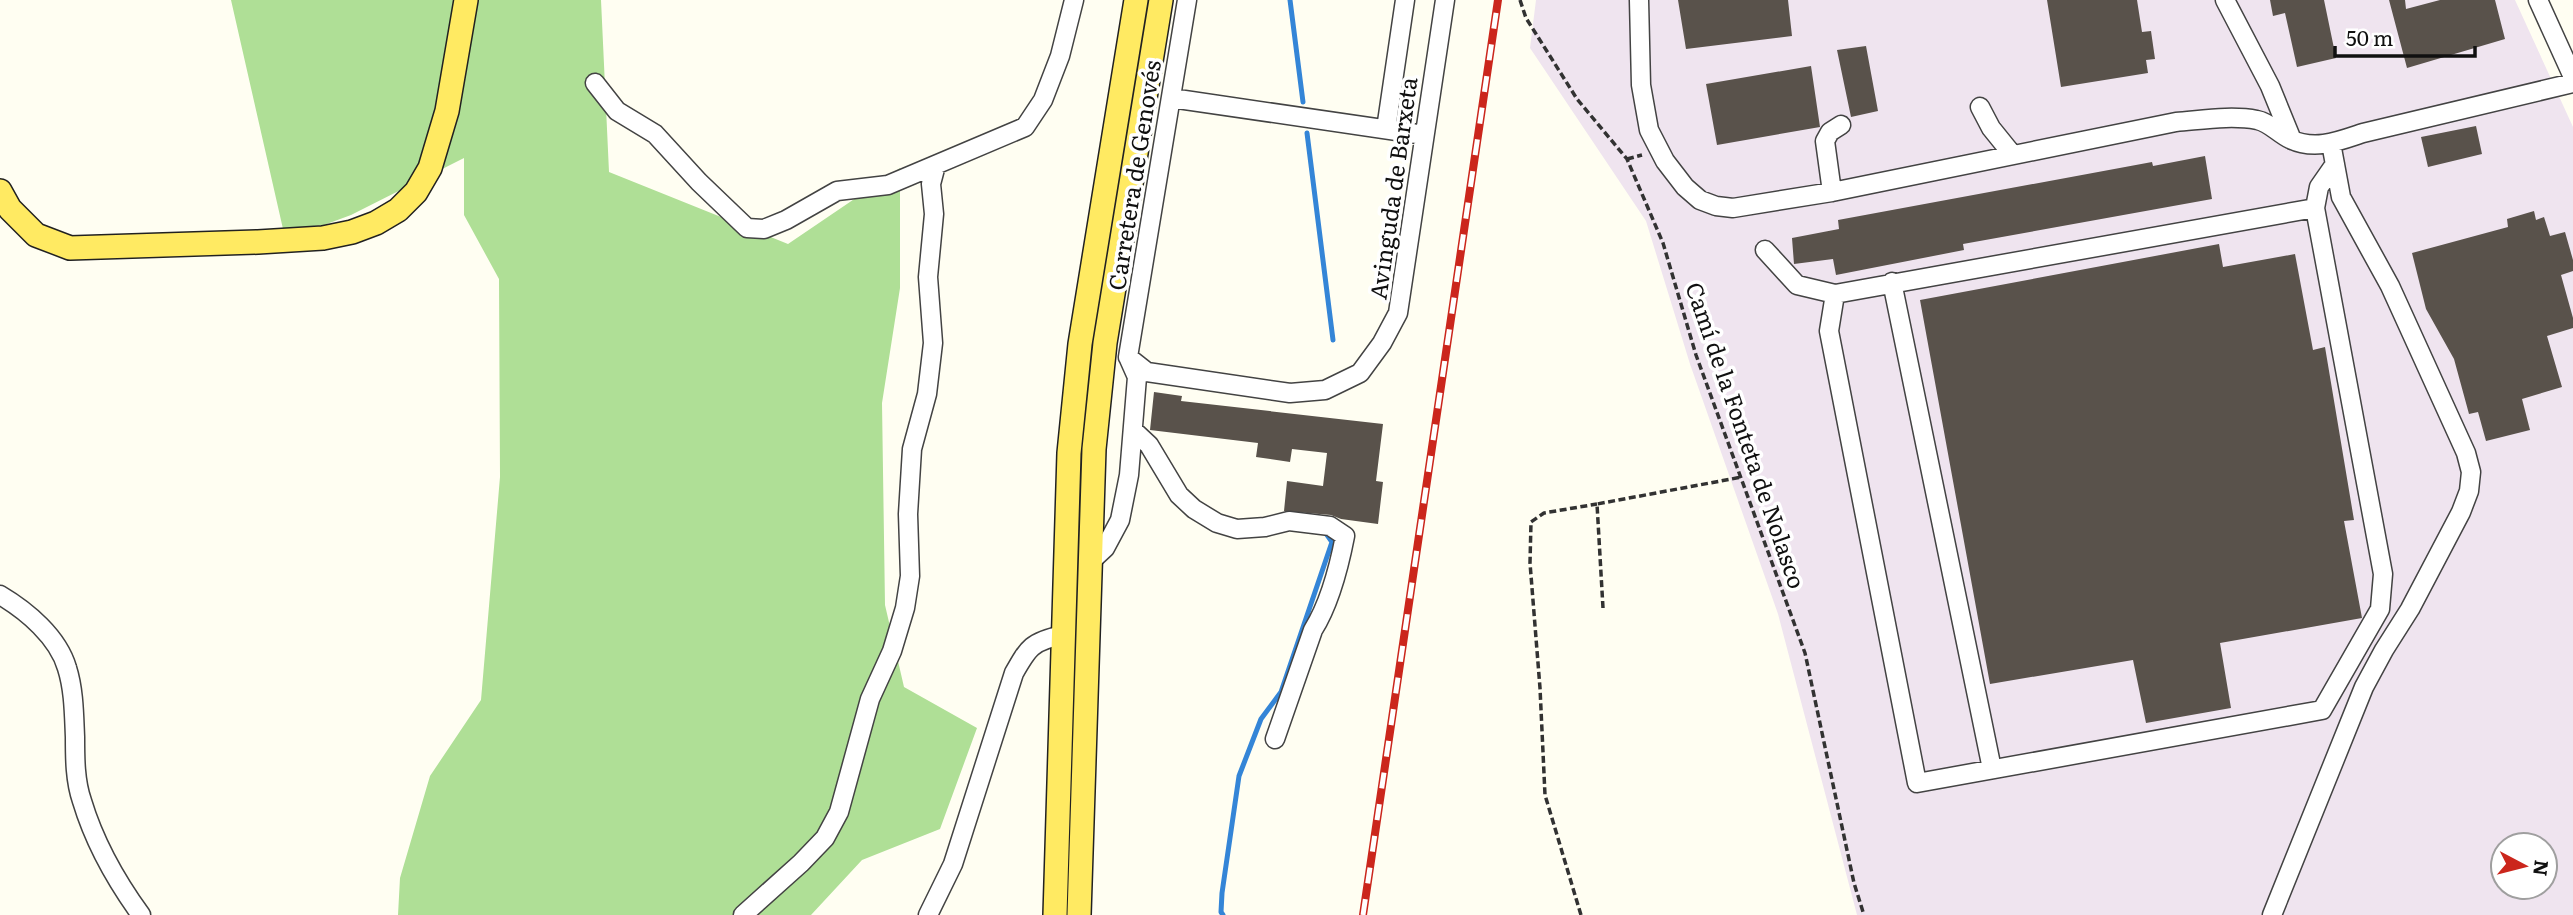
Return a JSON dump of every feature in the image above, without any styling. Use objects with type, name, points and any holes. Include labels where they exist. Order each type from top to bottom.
[{"type":"main road","points":[[0,191],[10,209],[36,236],[70,248],[258,242],[323,238],[352,233],[398,210],[416,192],[430,168],[447,111],[467,0]]},
{"type":"main road","points":[[1055,915],[1069,453],[1080,344],[1136,0]]},
{"type":"main road","points":[[1079,915],[1094,449],[1105,343],[1161,0]]},
{"type":"street","points":[[595,83],[617,111],[655,134],[699,182],[747,228],[764,229],[786,220],[836,191],[888,185],[1025,127],[1043,100],[1060,56],[1074,0]]},
{"type":"street","name":"Carretera de Genovés","points":[[1090,562],[1105,548],[1120,520],[1129,475],[1137,377],[1128,358],[1187,0]]},
{"type":"street","points":[[1386,129],[1405,0]]},
{"type":"street","name":"Avinguda de Barxeta","points":[[1128,358],[1147,372],[1290,393],[1325,390],[1360,373],[1382,343],[1398,313],[1445,0]]},
{"type":"street","points":[[1639,0],[1641,85],[1649,130],[1658,150],[1685,187],[1700,200],[1733,208],[1832,192],[2176,122],[2218,118],[2259,120],[2291,140],[2313,145],[2331,144],[2363,133],[2573,83]]},
{"type":"street","points":[[2225,0],[2270,86],[2291,140]]},
{"type":"street","points":[[2538,0],[2573,77]]},
{"type":"street","points":[[1171,98],[1424,135]]},
{"type":"street","points":[[1980,107],[1991,128],[2012,154]]},
{"type":"street","points":[[1832,192],[1825,141],[1830,132],[1841,125]]},
{"type":"street","points":[[2272,915],[2364,687],[2454,529],[2469,491],[2470,472],[2466,453],[2390,286],[2341,197],[2331,144]]},
{"type":"street","points":[[1835,294],[1829,331],[1917,783],[2322,710],[2380,609],[2383,574],[2315,208],[2319,187],[2335,164]]},
{"type":"street","points":[[743,915],[825,838],[839,812],[870,699],[892,651],[905,608],[910,576],[908,514],[912,449],[927,394],[933,343],[928,277],[934,214],[931,184],[936,165]]},
{"type":"street","points":[[1765,250],[1797,285],[1835,294],[2315,208]]},
{"type":"street","points":[[1892,282],[1992,769]]},
{"type":"street","points":[[1105,343],[1128,358]]},
{"type":"street","points":[[1133,430],[1149,445],[1178,495],[1217,523],[1237,529],[1265,527],[1289,521],[1330,526],[1345,536],[1321,617],[1312,630],[1275,739]]},
{"type":"street","points":[[0,595],[28,613],[50,637],[67,667],[73,703],[75,764],[81,801],[104,852],[141,915]]},
{"type":"street","points":[[928,915],[953,864],[1014,673],[1028,648],[1048,638],[1063,635]]},
{"type":"path","name":"Camí de la Fonteta de Nolasco","points":[[1520,0],[1526,18],[1577,99],[1627,159],[1663,243],[1696,355],[1805,653],[1854,883],[1864,915]]},
{"type":"path","points":[[1581,915],[1545,795],[1530,563],[1531,522],[1544,513],[1742,477]]},
{"type":"path","points":[[1597,503],[1603,608]]},
{"type":"shaded area","points":[[1536,0],[2515,0],[2573,127],[2573,915],[1857,915],[1778,614],[1690,364],[1646,221],[1530,48]]},
{"type":"green space","points":[[231,0],[601,0],[609,172],[788,244],[900,168],[900,288],[882,403],[885,605],[904,687],[977,728],[940,829],[862,860],[811,915],[398,915],[400,878],[430,776],[481,700],[500,477],[499,279],[464,215],[464,158],[351,215],[324,225],[283,229]]},
{"type":"building","points":[[1678,0],[1788,0],[1792,36],[1686,49]]},
{"type":"building","points":[[2047,0],[2137,0],[2142,32],[2151,31],[2155,59],[2146,60],[2148,73],[2061,87]]},
{"type":"building","points":[[2270,0],[2324,0],[2336,58],[2297,67],[2285,13],[2273,16]]},
{"type":"building","points":[[2389,0],[2405,0],[2406,9],[2440,0],[2495,0],[2505,39],[2407,68]]},
{"type":"building","points":[[1866,46],[1878,111],[1851,117],[1837,50]]},
{"type":"building","points":[[1811,66],[1820,127],[1717,145],[1706,84]]},
{"type":"building","points":[[2476,126],[2482,154],[2428,167],[2421,137]]},
{"type":"building","points":[[2205,156],[2212,199],[1963,244],[1964,250],[1836,275],[1833,259],[1794,264],[1792,238],[1839,229],[1838,220],[2152,162],[2153,166]]},
{"type":"building","points":[[2534,211],[2536,220],[2544,217],[2550,236],[2565,232],[2573,260],[2573,271],[2561,275],[2573,318],[2573,328],[2547,336],[2562,387],[2522,399],[2530,430],[2486,441],[2478,412],[2469,414],[2454,359],[2426,309],[2412,253],[2508,227],[2507,219]]},
{"type":"building","points":[[2219,244],[2223,267],[2295,254],[2313,350],[2325,347],[2354,520],[2344,521],[2362,618],[2220,643],[2231,708],[2146,723],[2133,660],[1990,684],[1920,300]]},
{"type":"building","points":[[1154,392],[1182,396],[1181,401],[1383,424],[1376,481],[1383,482],[1378,524],[1331,515],[1284,511],[1287,481],[1323,486],[1327,453],[1292,449],[1290,462],[1256,457],[1258,443],[1150,430]]},
{"type":"waterway","points":[[1290,0],[1303,102]]},
{"type":"waterway","points":[[1307,133],[1333,340]]},
{"type":"waterway","points":[[1223,915],[1222,893],[1239,776],[1261,719],[1281,692],[1332,542],[1325,532]]},
{"type":"railway","points":[[1363,915],[1498,0]]}]
